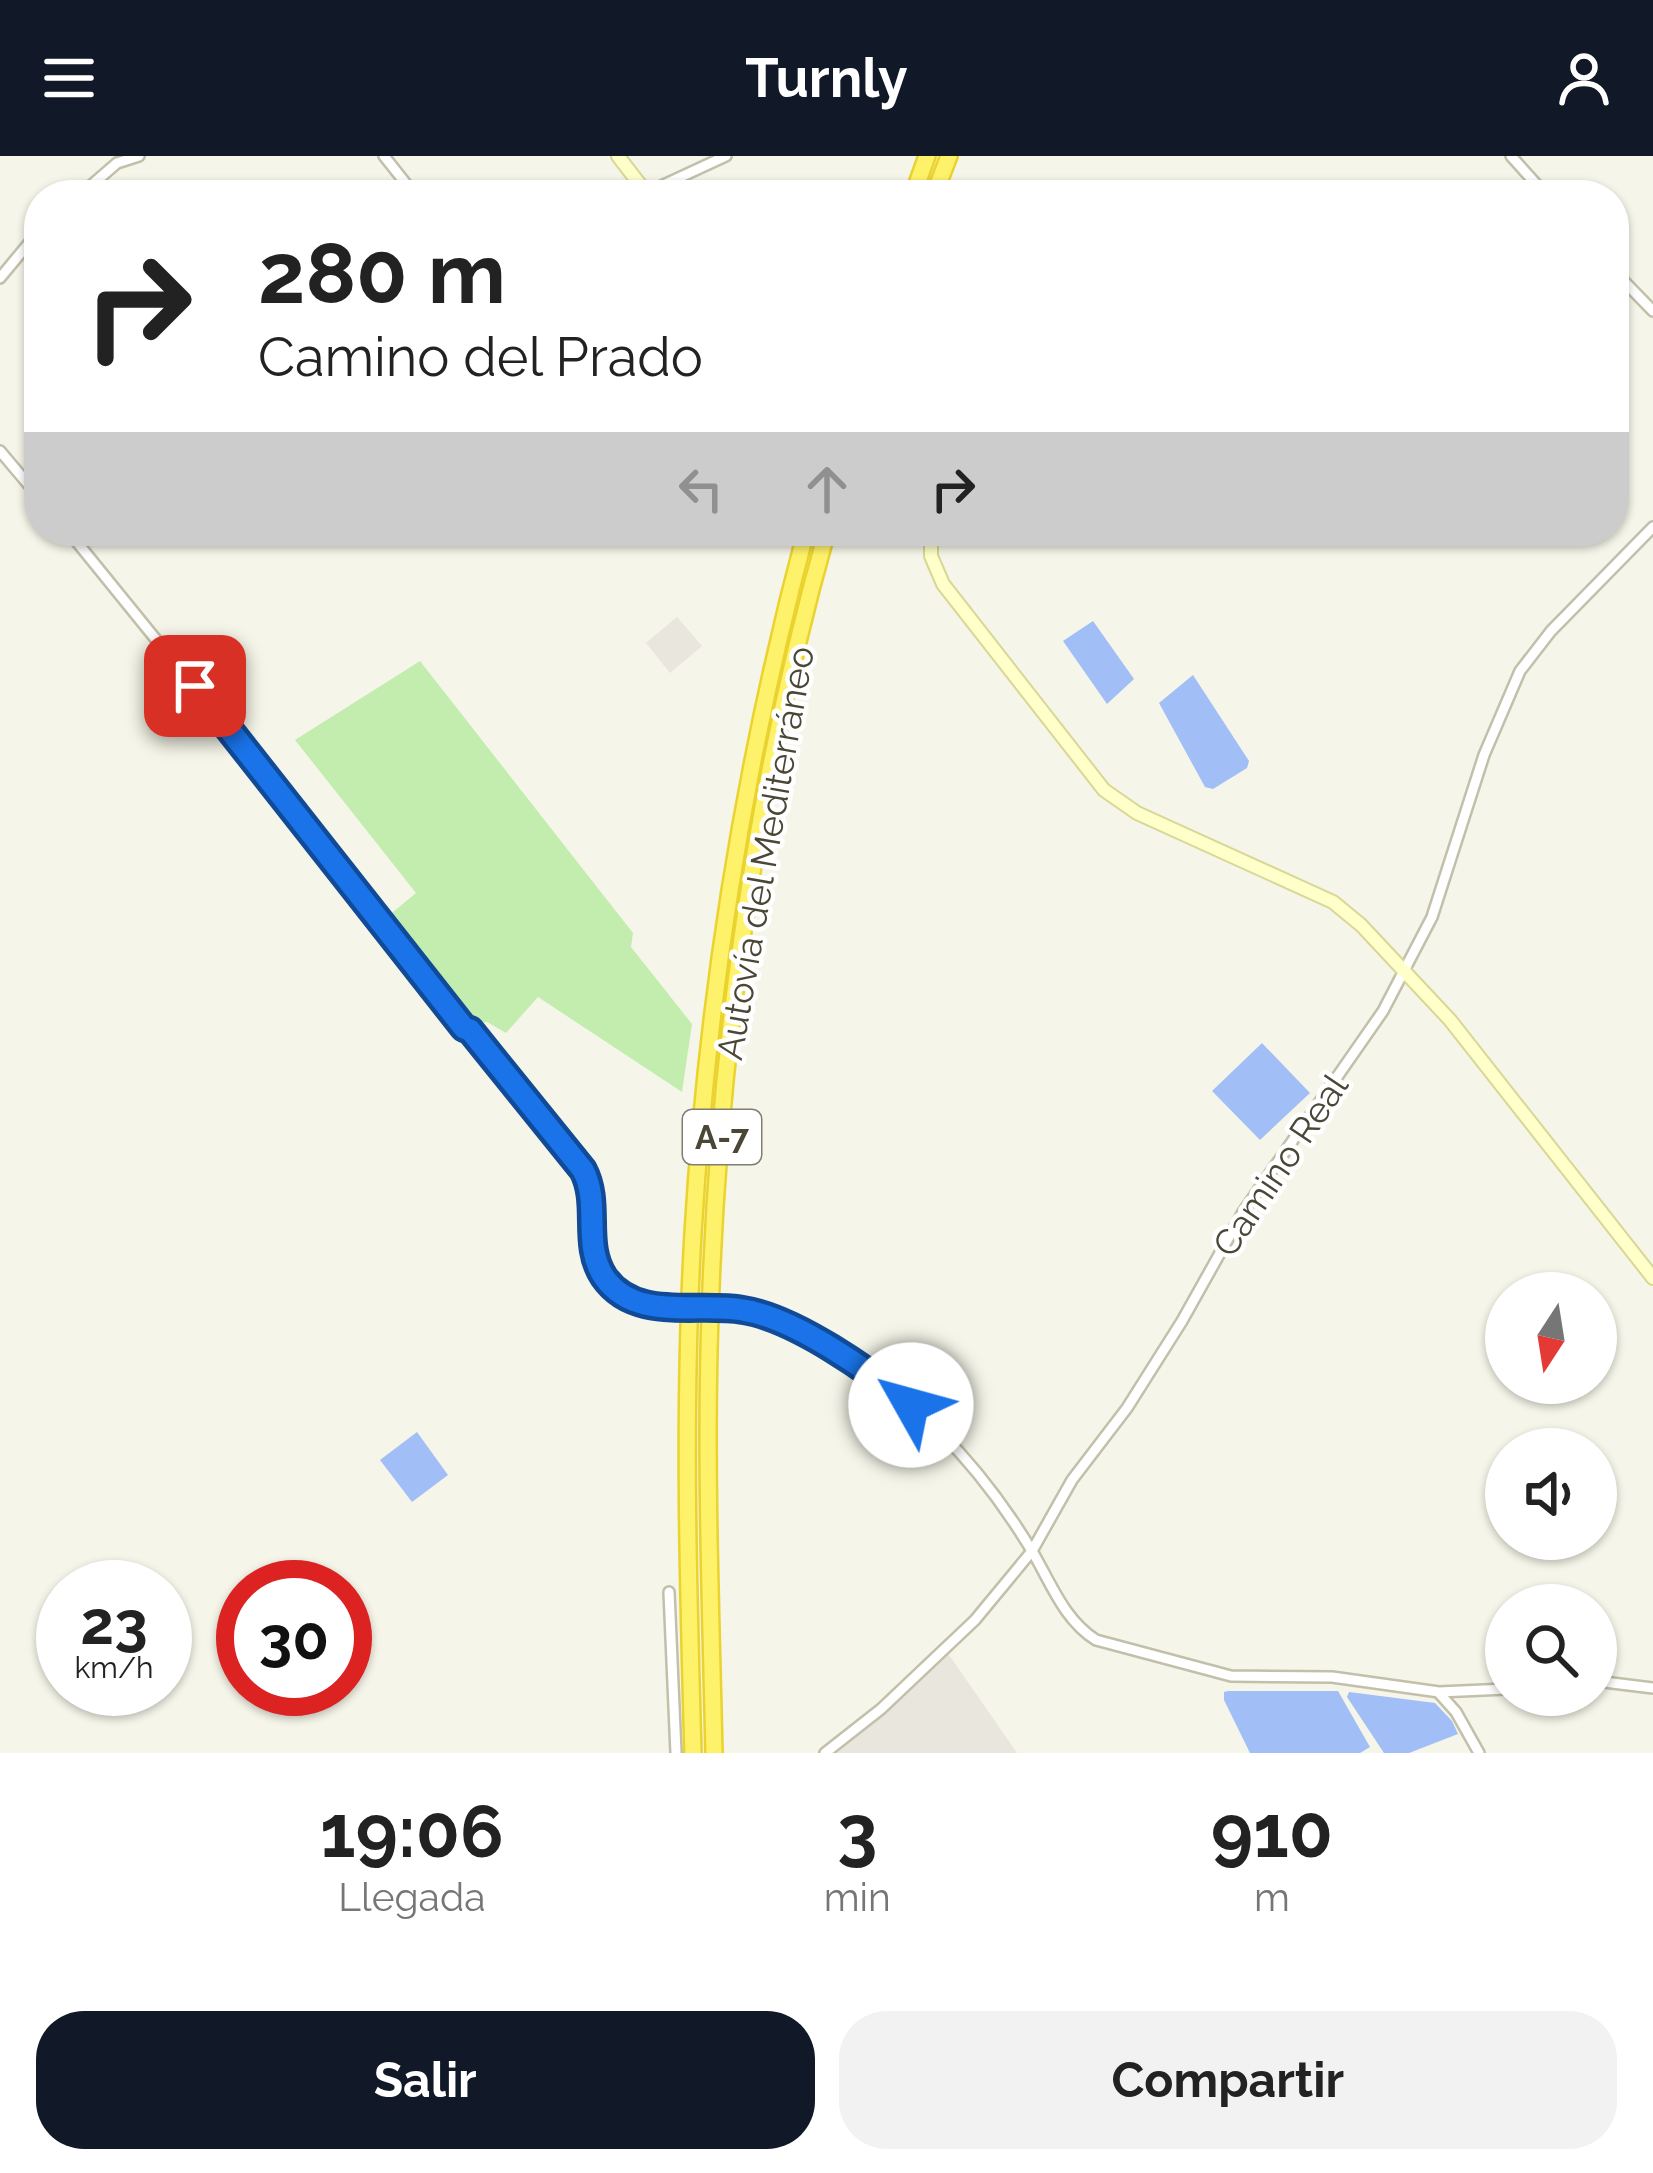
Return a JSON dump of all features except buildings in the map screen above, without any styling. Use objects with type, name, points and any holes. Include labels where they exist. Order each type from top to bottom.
[{"type":"highway","name":"Autovía del Mediterráneo","points":[[693,1753],[688,1382],[693,1231],[708,1060],[747,791],[803,546]]},
{"type":"highway","name":"Autovía del Mediterráneo","points":[[714,1753],[709,1346],[725,1096],[762,823],[823,546]]},
{"type":"main road","points":[[618,156],[636,180]]},
{"type":"main road","points":[[931,546],[943,584],[1103,790],[1136,813],[1333,902],[1361,925],[1530,1118],[1653,1278]]},
{"type":"street","points":[[97,180],[117,163],[140,156]]},
{"type":"street","points":[[384,156],[403,180]]},
{"type":"street","points":[[676,180],[726,156]]},
{"type":"street","points":[[1511,156],[1533,180]]},
{"type":"street","points":[[0,278],[24,249]]},
{"type":"street","points":[[1629,287],[1653,311]]},
{"type":"street","points":[[0,451],[24,479]]},
{"type":"street","name":"Camino Real","points":[[825,1753],[975,1620],[1032,1550],[1072,1480],[1138,1391],[1244,1212],[1364,1042],[1404,971],[1432,917],[1484,754],[1520,671],[1551,631],[1653,526]]},
{"type":"street","points":[[80,546],[583,1170],[593,1197],[593,1249],[604,1277],[628,1298],[662,1307],[741,1309],[773,1319],[861,1365],[960,1448],[1032,1550],[1058,1600],[1084,1633],[1114,1647],[1231,1676],[1332,1677],[1439,1692],[1485,1690]]},
{"type":"street","points":[[669,1592],[676,1753]]},
{"type":"street","points":[[1617,1684],[1653,1688]]},
{"type":"street","points":[[1439,1692],[1479,1753]]},
{"type":"shaded area","points":[[677,617],[702,646],[670,673],[646,643]]},
{"type":"shaded area","points":[[947,1652],[1017,1753],[830,1753]]},
{"type":"green space","points":[[420,661],[633,933],[631,947],[692,1024],[682,1092],[538,997],[506,1033],[487,1022],[469,1024],[387,917],[416,893],[295,740]]},
{"type":"water","points":[[1093,621],[1134,679],[1107,704],[1063,641]]},
{"type":"water","points":[[1193,675],[1249,761],[1247,768],[1213,789],[1205,787],[1159,703]]},
{"type":"water","points":[[1262,1043],[1310,1093],[1260,1140],[1212,1091]]},
{"type":"water","points":[[417,1432],[448,1475],[412,1502],[380,1460]]},
{"type":"water","points":[[1228,1691],[1338,1691],[1370,1747],[1360,1753],[1250,1753],[1224,1700]]},
{"type":"water","points":[[1349,1692],[1435,1703],[1458,1734],[1409,1753],[1384,1753],[1347,1697]]},
{"type":"route","points":[[195,686],[464,1028],[583,1170],[593,1197],[596,1261],[615,1289],[642,1304],[741,1309],[773,1319],[861,1365],[911,1405]]}]
